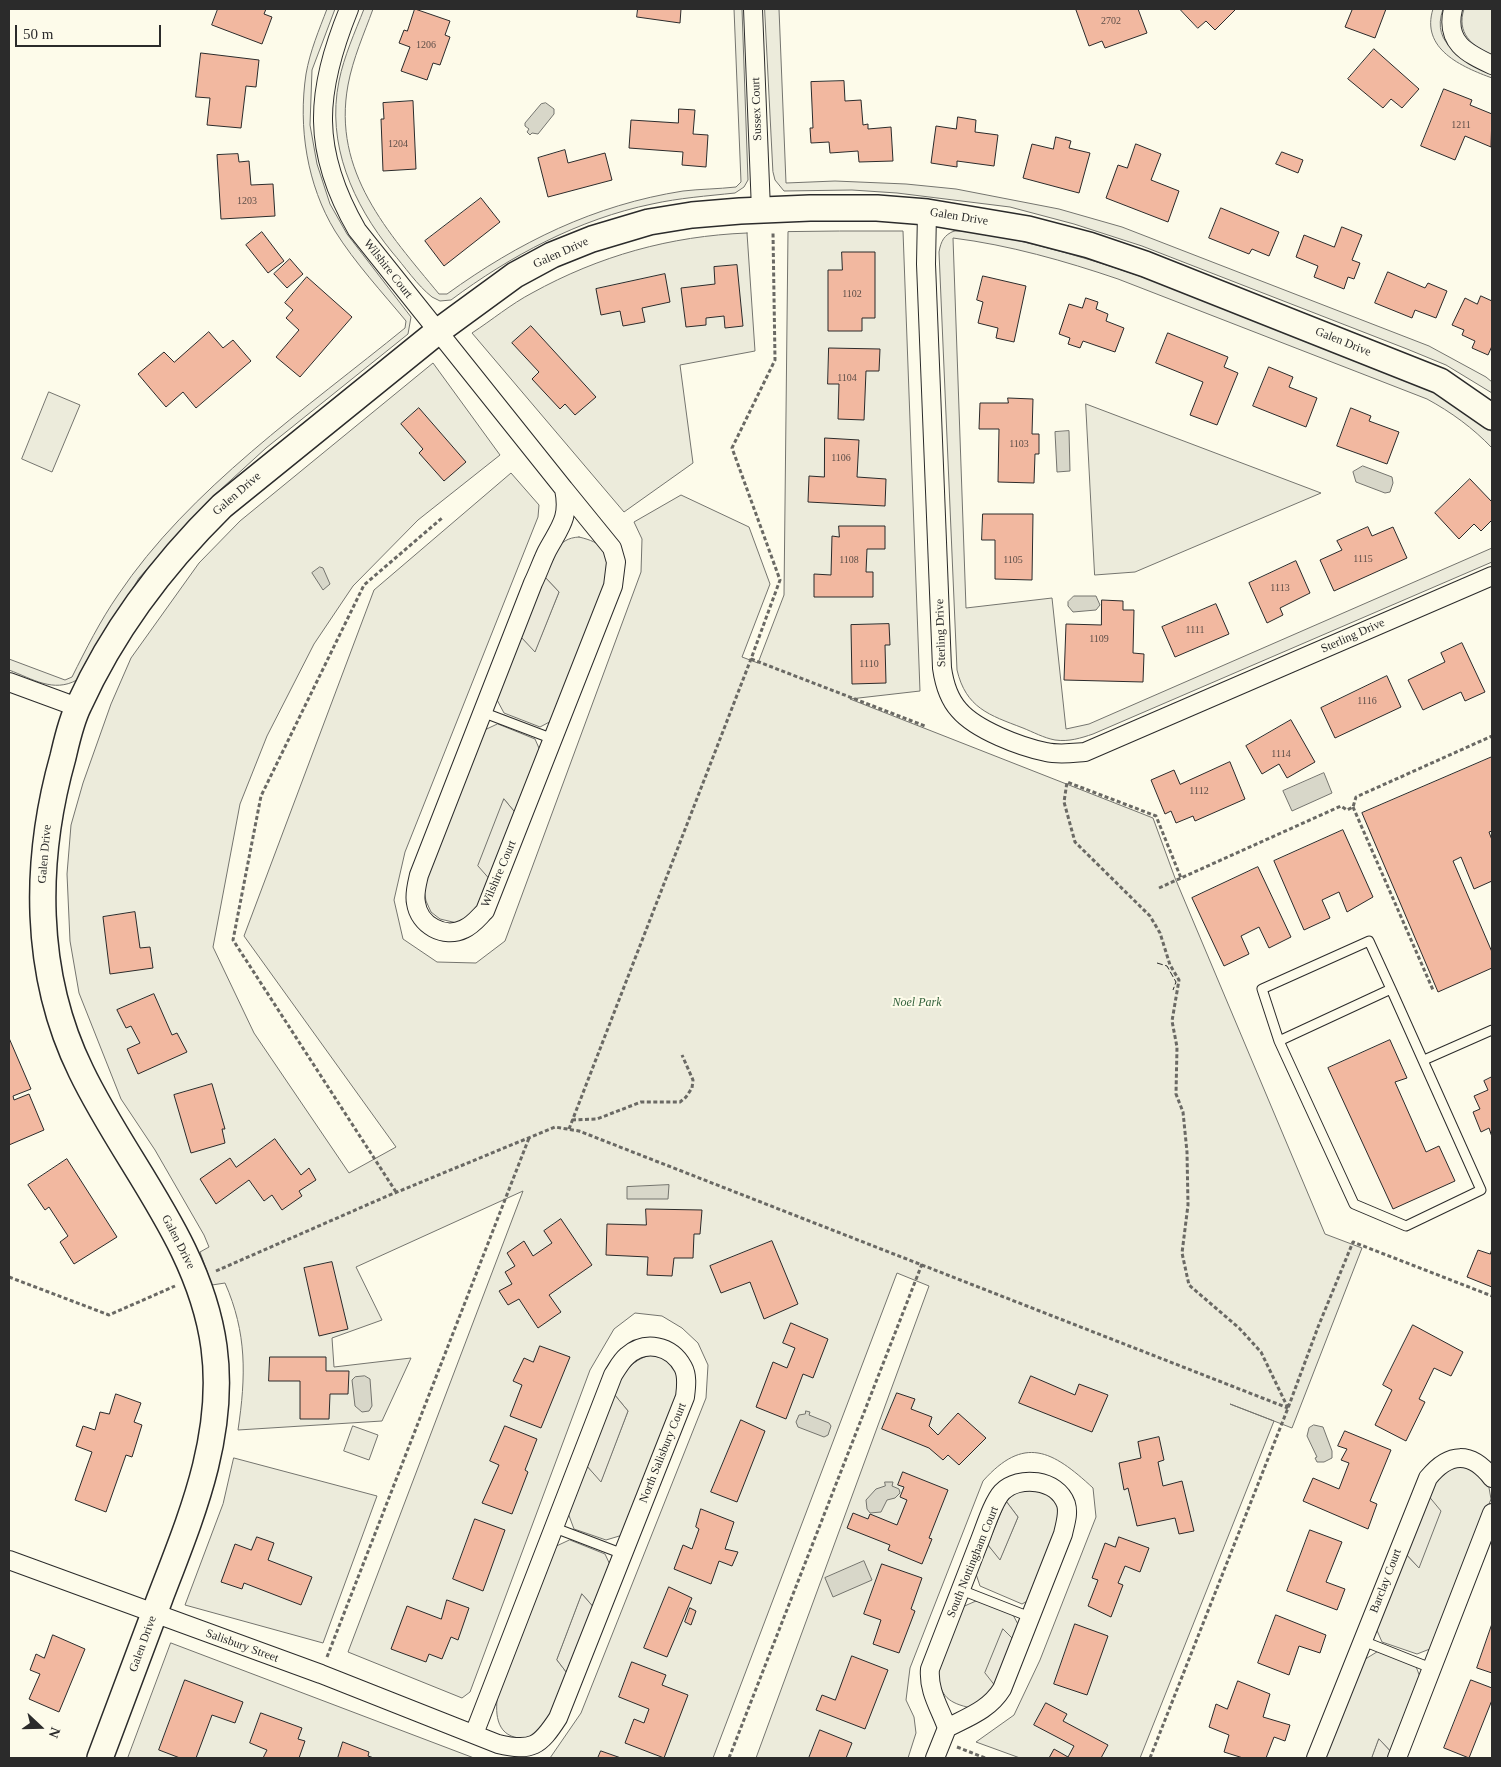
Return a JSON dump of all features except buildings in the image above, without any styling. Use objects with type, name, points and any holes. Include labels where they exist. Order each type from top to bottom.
[{"type":"street","name":"Wilshire Court","points":[[349,9],[326,76],[322,105],[324,147],[331,175],[342,204],[358,230],[437,332],[612,548],[616,569],[614,586],[485,911],[473,923],[462,930],[449,933],[438,931],[426,924],[419,912],[416,903],[419,875],[533,583],[564,522],[567,502],[564,489]]},
{"type":"street","name":"Sussex Court","points":[[754,9],[761,210]]},
{"type":"street","points":[[1453,9],[1450,24],[1453,36],[1461,47],[1472,56],[1492,65]]},
{"type":"street","name":"Galen Drive","points":[[100,1758],[194,1508],[208,1461],[215,1423],[216,1384],[214,1349],[200,1290],[187,1258],[168,1221],[103,1114],[79,1068],[54,994],[42,919],[42,883],[46,829],[53,792],[78,707],[129,617],[158,576],[197,530],[222,506],[279,458],[437,332],[515,275],[552,255],[592,239],[649,222],[692,215],[761,210],[877,208],[927,212],[1028,229],[1089,245],[1146,264],[1440,381],[1492,417]]},
{"type":"street","name":"Sterling Drive","points":[[927,212],[926,264],[942,668],[944,680],[953,702],[974,723],[999,736],[1046,752],[1064,754],[1085,752],[1492,576]]},
{"type":"street","points":[[9,682],[78,707]]},
{"type":"street","name":"North Salisbury Court","points":[[653,1346],[665,1349],[677,1358],[684,1368],[687,1384],[686,1397],[558,1718],[547,1736],[535,1746],[519,1749],[498,1744],[474,1734],[555,1528],[613,1376],[621,1362],[639,1348],[653,1346]]},
{"type":"street","name":"Barclay Court","points":[[1316,1758],[1428,1478],[1436,1468],[1449,1459],[1460,1458],[1472,1460],[1484,1467],[1492,1478]]},
{"type":"street","name":"South Nottingham Court","points":[[1023,1481],[1043,1484],[1059,1494],[1066,1503],[1067,1514],[1063,1534],[1030,1617],[1002,1689],[995,1701],[985,1709],[946,1728],[929,1678],[930,1669],[987,1522],[1002,1492],[1015,1483],[1023,1481]]},
{"type":"street","points":[[1397,1758],[1492,1513]]},
{"type":"street","name":"Salisbury Street","points":[[9,1560],[321,1674],[474,1734]]},
{"type":"street","points":[[935,1758],[946,1728]]},
{"type":"lane","points":[[482,712],[553,739]]},
{"type":"lane","points":[[1369,941],[1391,989],[1481,1190],[1406,1226],[1354,1204],[1279,1041],[1262,988],[1369,941]]},
{"type":"lane","points":[[1279,1041],[1391,989]]},
{"type":"lane","points":[[1424,1060],[1492,1030]]},
{"type":"lane","points":[[555,1528],[623,1554]]},
{"type":"lane","points":[[961,1590],[1030,1617]]},
{"type":"lane","points":[[1363,1641],[1431,1668]]},
{"type":"path","points":[[569,1129],[780,580],[732,448],[775,360],[773,233]]},
{"type":"path","points":[[396,1192],[233,940],[261,796],[364,585],[442,518]]},
{"type":"path","points":[[751,659],[925,726]]},
{"type":"path","points":[[1159,888],[1341,806],[1347,810],[1352,807],[1356,796],[1492,736]]},
{"type":"path","points":[[1181,878],[1156,816],[1067,782],[1064,802],[1075,842],[1150,916],[1160,933],[1170,965],[1179,980],[1172,1021],[1176,1047],[1176,1094],[1183,1112],[1187,1152],[1188,1205],[1182,1253],[1189,1285],[1239,1328],[1261,1352],[1288,1408]]},
{"type":"path","points":[[1352,807],[1433,990]]},
{"type":"path","points":[[572,1120],[597,1119],[641,1102],[680,1102],[692,1088],[693,1080],[682,1055]]},
{"type":"path","points":[[211,1274],[396,1192],[555,1127],[569,1129],[922,1264],[1026,1307],[1288,1408]]},
{"type":"path","points":[[325,1662],[530,1138]]},
{"type":"path","points":[[1150,1758],[1318,1327],[1354,1242],[1492,1296]]},
{"type":"path","points":[[729,1758],[922,1264]]},
{"type":"path","points":[[9,1277],[109,1314],[177,1285]]},
{"type":"path","points":[[954,1746],[985,1758]]},
{"type":"green space","points":[[327,9],[335,9],[312,70],[310,125],[317,164],[330,204],[347,234],[411,317],[408,334],[266,448],[208,501],[139,578],[77,680],[68,684],[51,685],[35,681],[9,670],[9,659],[65,680],[72,677],[99,625],[118,595],[147,556],[179,520],[251,452],[405,328],[406,321],[360,266],[335,231],[325,213],[311,175],[304,135],[304,94],[310,57]]},
{"type":"green space","points":[[364,9],[373,9],[348,85],[345,116],[348,146],[356,173],[368,199],[401,247],[439,294],[447,294],[474,275],[530,242],[588,216],[650,197],[683,191],[736,187],[741,182],[734,9],[742,9],[748,180],[744,187],[735,193],[652,204],[598,219],[572,229],[521,254],[451,300],[440,301],[432,297],[421,287],[392,252],[365,214],[346,172],[340,150],[336,128],[336,104],[339,81],[347,53]]},
{"type":"green space","points":[[765,9],[779,9],[786,183],[835,181],[906,184],[956,189],[1059,209],[1122,227],[1429,346],[1486,377],[1492,382],[1492,393],[1446,365],[1407,349],[1142,246],[1074,224],[1010,207],[897,193],[852,190],[784,191],[775,180],[773,172]]},
{"type":"green space","points":[[1433,9],[1443,9],[1440,22],[1441,33],[1446,42],[1452,49],[1471,61],[1492,69],[1492,78],[1457,62],[1438,46],[1433,35],[1431,23]]},
{"type":"green space","points":[[1464,9],[1492,9],[1492,56],[1472,43],[1464,32],[1462,18]]},
{"type":"green space","name":"Noel Park","points":[[903,231],[920,691],[850,699],[1153,818],[1175,878],[1325,1234],[1362,1248],[1292,1428],[1274,1421],[1140,1758],[1020,1758],[976,1742],[1014,1715],[1040,1660],[1096,1517],[1093,1488],[1064,1464],[1051,1457],[1038,1453],[1025,1453],[1012,1457],[983,1481],[910,1668],[906,1700],[914,1717],[916,1733],[908,1758],[756,1758],[929,1286],[897,1273],[713,1758],[550,1758],[581,1713],[706,1398],[708,1365],[698,1343],[682,1328],[662,1316],[635,1313],[614,1329],[590,1370],[470,1692],[462,1698],[348,1652],[523,1191],[356,1267],[382,1320],[332,1338],[334,1367],[411,1358],[382,1421],[238,1430],[243,1355],[241,1337],[232,1301],[225,1283],[212,1285],[200,1252],[209,1247],[204,1235],[155,1150],[121,1099],[79,993],[70,941],[67,874],[71,825],[83,783],[111,704],[131,658],[199,563],[240,521],[433,363],[500,455],[418,520],[353,586],[314,644],[267,736],[240,804],[213,947],[254,1033],[349,1173],[396,1147],[244,936],[374,590],[511,473],[539,505],[538,517],[405,852],[394,900],[403,939],[437,962],[476,963],[505,941],[641,572],[642,539],[634,522],[681,495],[749,527],[770,584],[742,657],[758,663],[784,595],[788,232]]},
{"type":"green space","points":[[954,231],[987,233],[1009,238],[1138,275],[1422,386],[1465,410],[1492,432],[1492,448],[1461,421],[1427,399],[1118,279],[1037,254],[953,238],[966,608],[1052,598],[1066,729],[1089,724],[1492,548],[1492,562],[1084,737],[1055,740],[990,714],[973,702],[966,693],[957,670],[939,252],[944,239]]},
{"type":"green space","points":[[747,233],[755,351],[680,365],[693,463],[624,512],[472,333],[532,293],[583,268],[636,250],[690,238]]},
{"type":"green space","points":[[49,392],[80,405],[52,472],[22,459]]},
{"type":"green space","points":[[1086,404],[1321,493],[1135,572],[1095,575]]},
{"type":"green space","points":[[579,537],[594,542],[602,548],[607,558],[610,573],[557,718],[540,727],[504,713],[496,698],[520,636],[535,651],[559,592],[543,575],[553,555],[565,541]]},
{"type":"green space","points":[[498,724],[535,739],[542,755],[518,816],[504,799],[493,883],[475,913],[457,923],[440,919],[431,912],[426,901],[424,890],[427,877],[483,731]]},
{"type":"green space","points":[[651,1355],[664,1359],[672,1366],[678,1375],[681,1388],[626,1534],[606,1540],[574,1529],[568,1513],[586,1465],[601,1481],[628,1411],[614,1394],[620,1381],[632,1365]]},
{"type":"green space","points":[[353,1426],[378,1435],[369,1460],[344,1451]]},
{"type":"green space","points":[[234,1458],[377,1496],[323,1643],[185,1605],[223,1504]]},
{"type":"green space","points":[[1461,1466],[1469,1467],[1488,1482],[1491,1499],[1435,1647],[1417,1654],[1382,1642],[1375,1626],[1405,1553],[1418,1567],[1427,1494],[1444,1470]]},
{"type":"green space","points":[[1026,1489],[1048,1492],[1062,1509],[1033,1598],[1022,1604],[980,1586],[976,1574],[988,1545],[1000,1559],[1018,1517],[1006,1501],[1017,1492]]},
{"type":"green space","points":[[570,1540],[605,1554],[612,1569],[596,1610],[582,1594],[557,1660],[570,1677],[555,1716],[545,1729],[536,1735],[524,1738],[511,1736],[505,1732],[498,1721],[498,1692],[555,1547]]},
{"type":"green space","points":[[979,1600],[1012,1613],[1020,1628],[1015,1641],[1003,1630],[996,1687],[971,1708],[957,1704],[947,1698],[941,1688],[938,1673],[963,1607]]},
{"type":"green space","points":[[171,1643],[474,1758],[128,1758]]},
{"type":"green space","points":[[1379,1651],[1415,1664],[1422,1682],[1393,1754],[1379,1739],[1372,1758],[1324,1758],[1361,1662]]},
{"type":"shaded area","points":[[546,103],[554,109],[554,114],[538,134],[532,133],[530,135],[527,132],[529,129],[525,126],[525,123],[541,104]]},
{"type":"shaded area","points":[[1069,431],[1070,471],[1057,472],[1055,432]]},
{"type":"shaded area","points":[[1363,466],[1392,477],[1393,483],[1390,492],[1385,493],[1356,482],[1353,472]]},
{"type":"shaded area","points":[[320,567],[323,568],[330,584],[323,590],[312,573]]},
{"type":"shaded area","points":[[543,575],[559,592],[535,652],[520,636]]},
{"type":"shaded area","points":[[1074,596],[1096,596],[1100,605],[1096,610],[1073,612],[1068,606],[1068,602]]},
{"type":"shaded area","points":[[1324,773],[1332,793],[1292,811],[1283,791]]},
{"type":"shaded area","points":[[504,799],[518,816],[493,883],[478,866]]},
{"type":"shaded area","points":[[669,1185],[668,1199],[627,1199],[627,1187]]},
{"type":"shaded area","points":[[365,1376],[370,1379],[372,1406],[369,1411],[362,1412],[355,1406],[352,1380],[355,1377]]},
{"type":"shaded area","points":[[614,1394],[628,1411],[601,1482],[586,1465]]},
{"type":"shaded area","points":[[806,1411],[810,1412],[809,1415],[829,1423],[831,1426],[828,1435],[824,1437],[798,1427],[796,1422],[799,1415],[805,1414]]},
{"type":"shaded area","points":[[1314,1425],[1323,1427],[1332,1451],[1332,1458],[1324,1462],[1317,1462],[1315,1458],[1317,1457],[1307,1436],[1309,1428]]},
{"type":"shaded area","points":[[885,1482],[893,1482],[892,1486],[899,1489],[900,1493],[895,1498],[887,1500],[881,1512],[870,1513],[867,1509],[866,1500],[876,1489],[885,1486]]},
{"type":"shaded area","points":[[1427,1494],[1441,1511],[1419,1568],[1405,1553]]},
{"type":"shaded area","points":[[1006,1501],[1018,1517],[1000,1560],[988,1545]]},
{"type":"shaded area","points":[[864,1561],[872,1580],[833,1597],[825,1578]]},
{"type":"shaded area","points":[[582,1594],[596,1610],[570,1677],[557,1660]]},
{"type":"shaded area","points":[[1003,1629],[1015,1641],[996,1687],[985,1673]]},
{"type":"shaded area","points":[[1379,1739],[1393,1754],[1391,1758],[1372,1758]]},
{"type":"fence","points":[[1157,963],[1167,966],[1176,982],[1173,990]]}]
